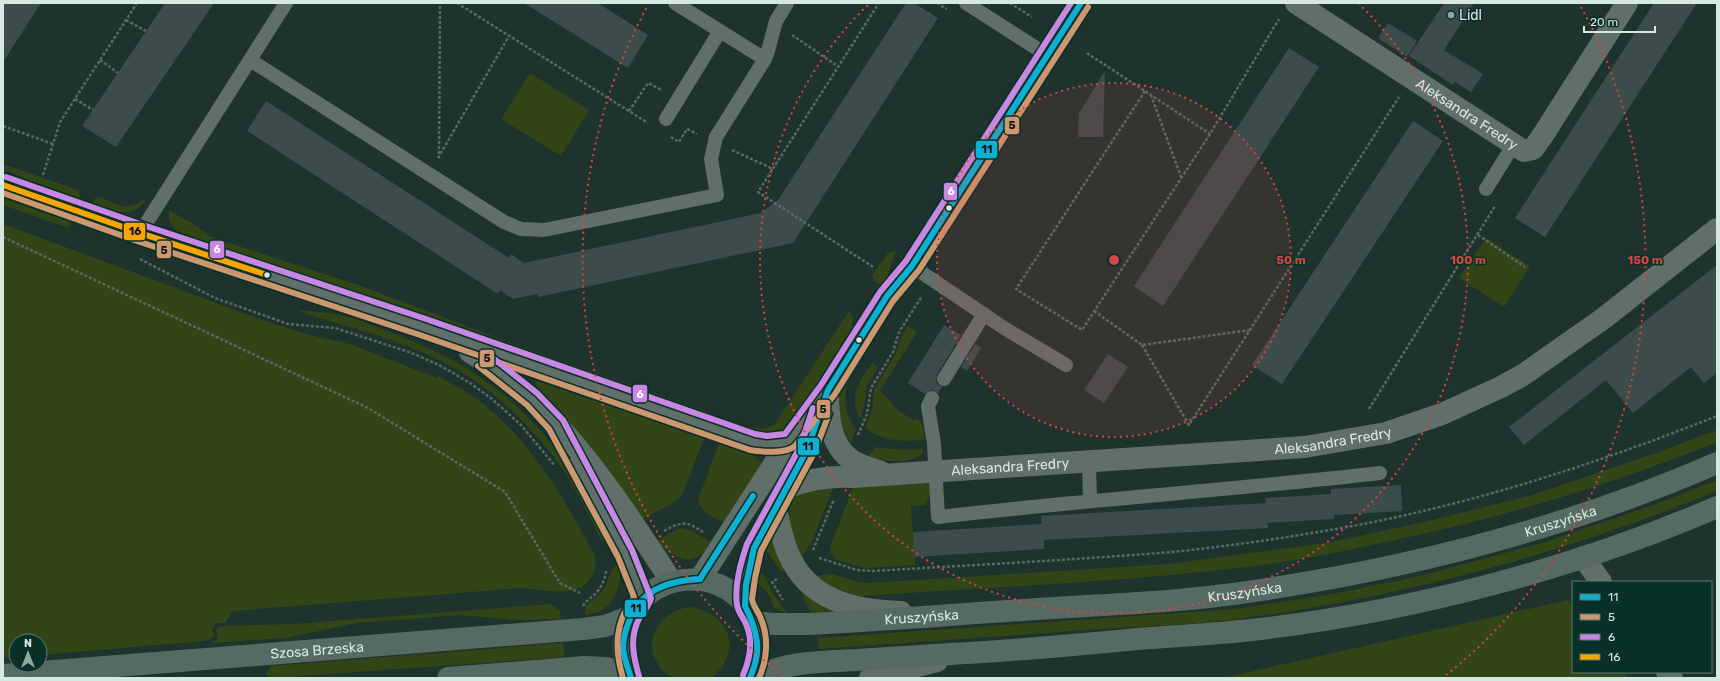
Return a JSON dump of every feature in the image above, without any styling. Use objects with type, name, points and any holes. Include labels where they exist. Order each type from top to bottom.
[{"type":"main road","name":"Kruszyńska","points":[[749,614],[773,624],[806,624],[1164,601],[1230,594],[1316,582],[1376,570],[1512,537],[1625,500],[1717,463]]},
{"type":"main road","points":[[756,678],[771,671],[800,664],[975,653],[1251,630],[1306,623],[1421,601],[1510,579],[1583,557],[1717,507]]},
{"type":"main road","points":[[630,678],[624,654],[624,639],[629,617],[643,598],[656,589],[672,582],[700,579],[726,588],[749,614],[758,635],[758,650],[753,673],[750,678]]},
{"type":"main road","name":"Szosa Brzeska","points":[[3,676],[583,629],[605,626],[629,617]]},
{"type":"main road","points":[[448,678],[585,668],[607,668],[630,678]]},
{"type":"main road","name":"Szosa Brzeska","points":[[3,676],[77,678]]},
{"type":"street","points":[[700,579],[789,441],[828,390],[888,296],[912,266],[1081,3]]},
{"type":"street","name":"Aleksandra Fredry","points":[[1296,3],[1524,151],[1533,149],[1627,3]]},
{"type":"street","points":[[3,185],[140,233],[423,327],[753,442],[767,444],[789,441]]},
{"type":"street","name":"Aleksandra Fredry","points":[[787,488],[803,481],[858,464],[888,474],[934,472],[1305,448],[1386,433],[1442,414],[1501,387],[1545,360],[1604,318],[1717,229]]},
{"type":"street","points":[[423,327],[477,356],[505,376],[532,399],[556,424],[611,490],[672,582]]},
{"type":"street","points":[[749,614],[746,585],[754,548],[807,450],[828,390]]},
{"type":"street","name":"Aleksandra Fredry","points":[[828,390],[830,425],[841,450],[846,467]]},
{"type":"street","points":[[556,424],[625,554],[643,598]]},
{"type":"street","points":[[776,508],[782,537],[788,554],[806,582],[820,593],[836,601],[859,608],[888,611],[960,614]]},
{"type":"street","points":[[1583,557],[1599,581]]},
{"type":"street","points":[[870,678],[926,663],[975,653]]},
{"type":"lane","points":[[140,233],[286,3]]},
{"type":"lane","points":[[674,3],[765,59]]},
{"type":"lane","points":[[250,60],[504,222],[521,229],[544,230],[717,195],[711,159],[714,142],[765,59],[775,24],[787,3]]},
{"type":"lane","points":[[966,3],[1048,55]]},
{"type":"lane","points":[[666,119],[720,31]]},
{"type":"lane","points":[[1486,189],[1514,144]]},
{"type":"lane","points":[[912,266],[931,280],[1066,365]]},
{"type":"lane","points":[[944,379],[984,314]]},
{"type":"lane","points":[[932,398],[928,406],[934,444],[934,472],[938,517],[1090,501],[1380,474]]},
{"type":"lane","points":[[1089,461],[1090,501]]},
{"type":"path","points":[[43,175],[60,122],[137,3]]},
{"type":"path","points":[[439,156],[440,3]]},
{"type":"path","points":[[457,3],[654,126]]},
{"type":"path","points":[[873,267],[758,192],[879,3]]},
{"type":"path","points":[[1010,3],[1032,17]]},
{"type":"path","points":[[1145,91],[1016,289],[1082,330],[1210,134],[1279,19]]},
{"type":"path","points":[[126,20],[146,32]]},
{"type":"path","points":[[775,24],[838,67]]},
{"type":"path","points":[[428,173],[509,36]]},
{"type":"path","points":[[1087,53],[1210,134]]},
{"type":"path","points":[[100,60],[118,72]]},
{"type":"path","points":[[629,111],[648,83],[660,89],[664,83]]},
{"type":"path","points":[[1151,95],[1181,177]]},
{"type":"path","points":[[1094,311],[1142,345],[1190,425],[1399,97]]},
{"type":"path","points":[[74,99],[92,110]]},
{"type":"path","points":[[3,126],[53,144]]},
{"type":"path","points":[[666,134],[678,142],[687,129],[773,170]]},
{"type":"path","points":[[1369,409],[1497,203]]},
{"type":"path","points":[[1478,235],[1525,267]]},
{"type":"path","points":[[3,237],[368,408],[505,492],[560,584],[580,593]]},
{"type":"path","points":[[136,257],[215,298],[288,324],[335,328],[409,352],[439,365],[470,383],[492,399],[521,425],[550,458],[558,471]]},
{"type":"path","points":[[811,555],[867,414],[871,388],[892,352],[899,332],[931,280]]},
{"type":"path","points":[[1142,345],[1250,330]]},
{"type":"path","points":[[836,563],[856,570],[873,571],[1165,552],[1320,531],[1410,513],[1489,494],[1617,454],[1717,416]]},
{"type":"green space","points":[[530,73],[589,110],[561,156],[501,119]]},
{"type":"green space","points":[[3,164],[78,190],[80,195],[79,198],[21,177],[3,168]]},
{"type":"green space","points":[[99,197],[122,206],[132,206],[146,199],[141,206],[135,210],[122,212],[93,203],[94,199]]},
{"type":"green space","points":[[3,198],[70,222],[68,228],[3,205]]},
{"type":"green space","points":[[169,210],[198,227],[211,237],[364,287],[521,347],[710,413],[712,418],[363,294],[183,234],[176,230],[170,222]]},
{"type":"green space","points":[[3,224],[257,318],[305,334],[350,344],[437,378],[439,376],[475,398],[495,414],[529,449],[544,469],[570,511],[594,554],[595,568],[593,574],[586,583],[575,590],[551,591],[522,588],[233,611],[225,623],[216,623],[212,630],[215,636],[205,641],[48,654],[48,633],[8,633],[8,658],[3,658]]},
{"type":"green space","points":[[1486,238],[1530,266],[1504,307],[1459,278]]},
{"type":"green space","points":[[896,251],[886,280],[882,286],[875,282],[872,275],[888,253]]},
{"type":"green space","points":[[295,310],[313,311],[349,317],[368,323],[419,344],[443,356],[466,368],[488,383],[527,417],[546,437],[564,460],[582,489],[608,539],[602,541],[569,479],[557,461],[529,427],[513,411],[479,383],[460,371],[424,353],[369,333]]},
{"type":"green space","points":[[849,311],[853,318],[852,331],[794,421],[783,432],[770,436],[727,422],[730,421],[758,429],[775,424]]},
{"type":"green space","points":[[908,326],[917,332],[880,390],[898,410],[913,420],[917,419],[920,421],[924,428],[924,440],[900,441],[879,436],[865,427],[872,410],[874,390],[895,355],[903,333]]},
{"type":"green space","points":[[872,363],[878,367],[867,385],[864,406],[860,419],[855,403],[855,396],[859,383]]},
{"type":"green space","points":[[847,379],[849,380],[845,400],[847,412],[856,430],[851,442],[843,427],[839,411],[840,395]]},
{"type":"green space","points":[[537,381],[704,438],[683,493],[678,500],[641,520],[579,434],[557,407],[538,389],[535,382]]},
{"type":"green space","points":[[1717,430],[1717,442],[1635,473],[1509,513],[1424,534],[1286,562],[1206,572],[1058,584],[860,596],[836,589],[816,576],[832,574],[858,582],[871,583],[1168,564],[1326,543],[1424,522],[1532,495],[1656,453]]},
{"type":"green space","points":[[719,443],[756,457],[762,463],[725,524],[712,517],[705,511],[698,500]]},
{"type":"green space","points":[[875,447],[901,450],[924,449],[915,458],[891,461],[869,456]]},
{"type":"green space","points":[[1717,480],[1717,491],[1659,514],[1601,534],[1481,570],[1360,599],[1299,610],[1203,623],[819,649],[818,638],[1235,609],[1327,595],[1420,576],[1545,542],[1653,505]]},
{"type":"green space","points":[[929,482],[930,494],[926,505],[911,506],[915,565],[865,568],[837,560],[833,557],[830,547],[854,485]]},
{"type":"green space","points":[[834,486],[813,539],[800,561],[791,526],[790,507],[793,500],[798,494]]},
{"type":"green space","points":[[680,528],[690,530],[713,543],[699,556],[692,559],[685,559],[671,553],[656,541]]},
{"type":"green space","points":[[771,532],[786,569],[782,572],[762,546]]},
{"type":"green space","points":[[619,562],[620,574],[618,588],[613,600],[602,610],[585,615],[586,606],[604,589],[615,565]]},
{"type":"green space","points":[[757,567],[762,572],[773,593],[787,613],[774,608],[770,596],[757,582]]},
{"type":"green space","points":[[799,586],[833,610],[810,612]]},
{"type":"green space","points":[[1568,600],[1572,606],[1572,673],[1625,673],[1629,678],[1223,678]]},
{"type":"green space","points":[[551,604],[560,611],[561,619],[515,620],[459,615],[357,623],[286,638],[212,643],[218,638],[216,630],[220,626],[293,624]]},
{"type":"green space","points":[[689,607],[710,613],[718,619],[728,635],[730,645],[728,655],[716,674],[708,679],[669,676],[663,671],[654,657],[652,647],[656,629],[670,614]]},
{"type":"green space","points":[[563,643],[565,657],[273,678],[268,676],[266,673],[271,666]]},
{"type":"building","points":[[3,3],[41,3],[3,62]]},
{"type":"building","points":[[165,3],[214,3],[116,147],[82,126]]},
{"type":"building","points":[[524,3],[598,3],[648,35],[628,68]]},
{"type":"building","points":[[906,3],[914,3],[938,18],[793,243],[538,297],[537,294],[513,299],[500,290],[498,294],[247,131],[266,101],[509,258],[511,254],[524,263],[761,213],[778,200]]},
{"type":"building","points":[[1444,3],[1474,3],[1444,50],[1483,74],[1471,92],[1455,82],[1453,85],[1409,56]]},
{"type":"building","points":[[1654,3],[1697,3],[1545,237],[1515,218]]},
{"type":"building","points":[[1388,23],[1417,41],[1407,57],[1378,38]]},
{"type":"building","points":[[1289,48],[1319,67],[1163,306],[1134,286]]},
{"type":"building","points":[[1105,71],[1103,137],[1078,137],[1079,113]]},
{"type":"building","points":[[1413,121],[1443,141],[1282,384],[1252,365]]},
{"type":"building","points":[[1717,265],[1717,373],[1704,383],[1691,367],[1633,413],[1606,380],[1524,445],[1509,427]]},
{"type":"building","points":[[944,325],[961,335],[937,375],[936,383],[942,387],[938,393],[932,390],[925,394],[908,383]]},
{"type":"building","points":[[975,344],[981,348],[967,371],[961,367]]},
{"type":"building","points":[[1108,354],[1128,367],[1104,403],[1084,390]]},
{"type":"building","points":[[1401,485],[1402,511],[1334,515],[1334,519],[1267,523],[1268,528],[1044,540],[1044,549],[914,557],[913,532],[1042,524],[1041,516],[1266,503],[1265,498],[1331,494],[1331,489]]},
{"type":"transit line","name":"6","points":[[6,177],[143,225],[426,319],[755,434],[767,436],[785,434],[821,385],[880,292],[906,261],[1071,3]]},
{"type":"transit line","name":"11","points":[[745,606],[746,585],[754,548],[807,450],[828,390],[887,296],[912,266],[1081,3]]},
{"type":"transit line","name":"5","points":[[3,193],[137,241],[420,335],[750,450],[767,452],[786,450],[795,446],[835,394],[893,301],[919,270],[1088,7]]},
{"type":"transit line","name":"16","points":[[3,185],[140,233],[267,275]]},
{"type":"transit line","name":"6","points":[[488,354],[537,393],[563,420],[632,550],[651,598],[634,631],[633,646],[639,676]]},
{"type":"transit line","name":"5","points":[[478,366],[527,405],[549,429],[618,557],[634,597],[623,616],[618,636],[618,656],[623,678]]},
{"type":"transit line","name":"6","points":[[743,675],[749,656],[750,643],[745,621],[738,610],[737,605],[736,590],[740,566],[747,544],[800,447],[813,408]]},
{"type":"transit line","name":"5","points":[[759,678],[764,664],[766,641],[764,626],[752,599],[761,551],[814,453],[829,414]]},
{"type":"transit line","name":"11","points":[[700,579],[753,496]]},
{"type":"transit line","name":"11","points":[[631,678],[624,656],[623,642],[633,612],[647,595],[665,585],[700,579]]},
{"type":"transit line","name":"11","points":[[745,606],[753,624],[757,642],[756,659],[750,678]]},
{"type":"place","name":"Lidl","points":[[1451,15]]}]
